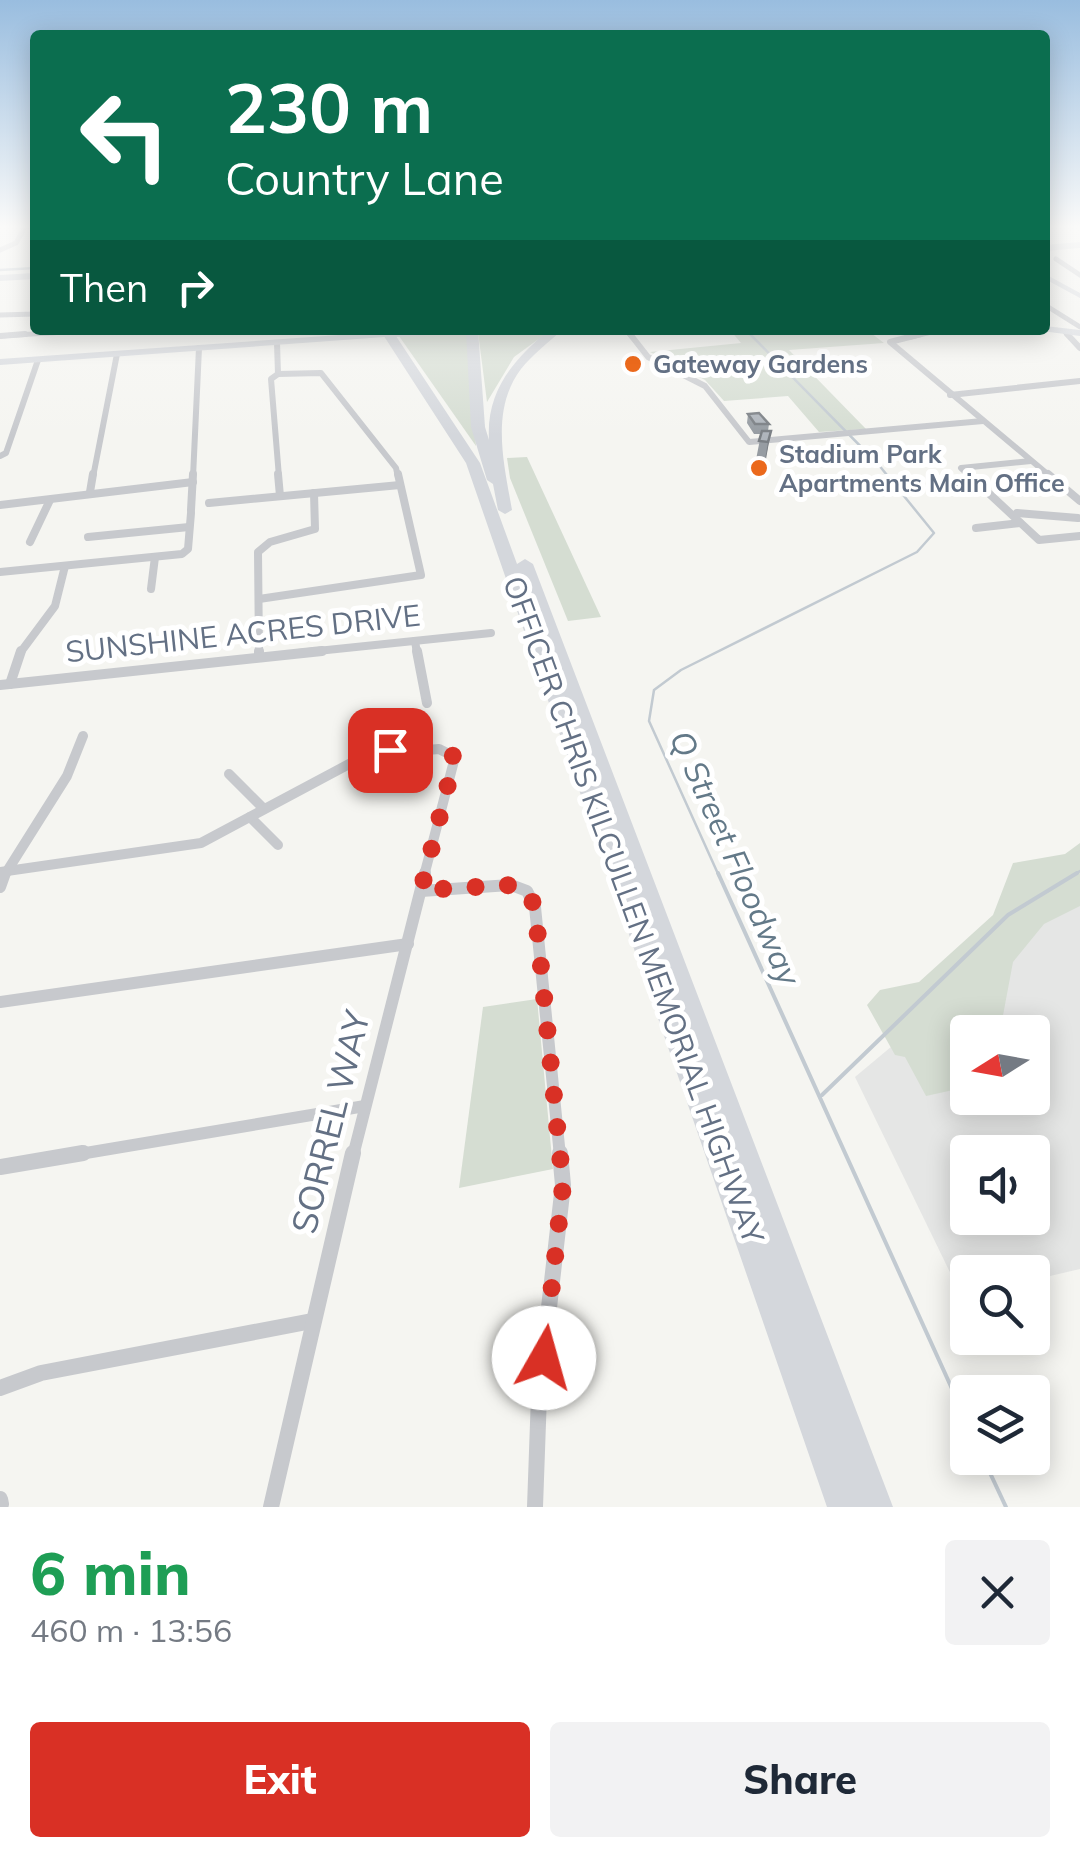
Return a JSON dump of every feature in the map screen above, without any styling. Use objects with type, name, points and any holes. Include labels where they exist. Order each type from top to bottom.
[{"type":"highway","name":"OFFICER CHRIS KILCULLEN MEMORIAL HIGHWAY","points":[[467,335],[478,427],[505,510],[874,1507]]},
{"type":"highway","points":[[505,510],[494,444],[496,401],[522,358],[550,335]]},
{"type":"highway","name":"OFFICER CHRIS KILCULLEN MEMORIAL HIGHWAY","points":[[389,336],[473,462],[491,508],[845,1507]]},
{"type":"street","points":[[1050,308],[1080,330]]},
{"type":"street","points":[[0,315],[30,314]]},
{"type":"street","points":[[1050,330],[1080,330]]},
{"type":"street","points":[[1065,332],[1080,348]]},
{"type":"street","points":[[0,336],[30,333]]},
{"type":"street","points":[[0,362],[415,335]]},
{"type":"street","points":[[631,335],[648,357],[705,386],[750,442],[983,421]]},
{"type":"street","points":[[919,335],[890,342],[1080,501]]},
{"type":"street","points":[[276,343],[278,374]]},
{"type":"street","points":[[0,572],[187,551],[199,348]]},
{"type":"street","points":[[90,492],[117,354]]},
{"type":"street","points":[[2,456],[38,360]]},
{"type":"street","points":[[259,599],[420,577],[395,466],[372,443],[322,374],[278,374],[271,379],[280,496]]},
{"type":"street","points":[[950,394],[1080,381]]},
{"type":"street","points":[[1031,460],[961,468],[1019,518],[1038,540],[1080,536]]},
{"type":"street","points":[[932,486],[974,481]]},
{"type":"street","points":[[0,505],[193,482]]},
{"type":"street","points":[[209,502],[400,485]]},
{"type":"street","points":[[260,656],[260,549],[270,541],[302,536],[315,529],[314,493]]},
{"type":"street","points":[[30,542],[50,500]]},
{"type":"street","points":[[976,528],[1019,518],[1079,518]]},
{"type":"street","points":[[88,537],[189,527]]},
{"type":"street","points":[[151,588],[156,556]]},
{"type":"street","points":[[5,684],[23,644],[55,606],[64,566]]},
{"type":"street","name":"SUNSHINE ACRES DRIVE","points":[[5,684],[491,633]]},
{"type":"street","points":[[416,641],[426,703]]},
{"type":"street","points":[[0,887],[2,872],[73,768],[83,736]]},
{"type":"street","name":"SORREL WAY","points":[[264,809],[366,754],[438,748],[453,754],[455,761],[365,1106],[271,1507]]},
{"type":"street","points":[[2,872],[190,846],[264,809],[229,774]]},
{"type":"street","points":[[250,817],[278,844]]},
{"type":"street","points":[[421,890],[511,885],[527,891],[535,907],[563,1185],[539,1395],[536,1507]]},
{"type":"street","points":[[0,1002],[408,944]]},
{"type":"street","points":[[0,1167],[365,1106]]},
{"type":"street","points":[[0,1388],[40,1374],[312,1321]]},
{"type":"shaded area","points":[[467,335],[476,446],[399,336]]},
{"type":"shaded area","points":[[478,335],[544,335],[514,357],[487,402]]},
{"type":"shaded area","points":[[734,335],[874,335],[884,343],[789,350],[866,429],[819,432],[788,396],[724,401],[705,380],[650,352],[741,343]]},
{"type":"shaded area","points":[[527,457],[601,617],[568,621],[510,478],[507,458]]},
{"type":"shaded area","points":[[1080,843],[1080,906],[1044,924],[1013,962],[1003,1015],[950,1015],[950,1091],[926,1096],[905,1057],[895,1055],[867,1005],[880,990],[919,982],[993,915],[1013,863],[1065,854]]},
{"type":"shaded area","points":[[1080,889],[1080,1269],[1050,1276],[1050,1255],[950,1255],[950,1272],[855,1077]]},
{"type":"shaded area","points":[[537,999],[553,1169],[459,1188],[483,1007]]},
{"type":"building","points":[[759,413],[769,424],[755,424],[748,414]]},
{"type":"building","points":[[762,431],[771,431],[768,442],[759,441]]},
{"type":"waterway","name":"Q Street Floodway","points":[[719,876],[649,721],[654,690],[681,670],[917,552],[934,533],[878,464],[751,335]]},
{"type":"waterway","points":[[1072,876],[1080,871]]},
{"type":"waterway","name":"Q Street Floodway","points":[[718,873],[950,1384]]},
{"type":"waterway","points":[[822,1095],[1008,915],[1077,873]]},
{"type":"waterway","name":"Q Street Floodway","points":[[991,1475],[1006,1507]]},
{"type":"place","name":"Gateway Gardens","points":[[633,364]]},
{"type":"place","name":"Stadium Park Apartments Main Office","points":[[759,468]]},
{"type":"route","points":[[390,750],[438,748],[455,757],[421,890],[511,885],[527,891],[535,907],[563,1185],[544,1358]]}]
